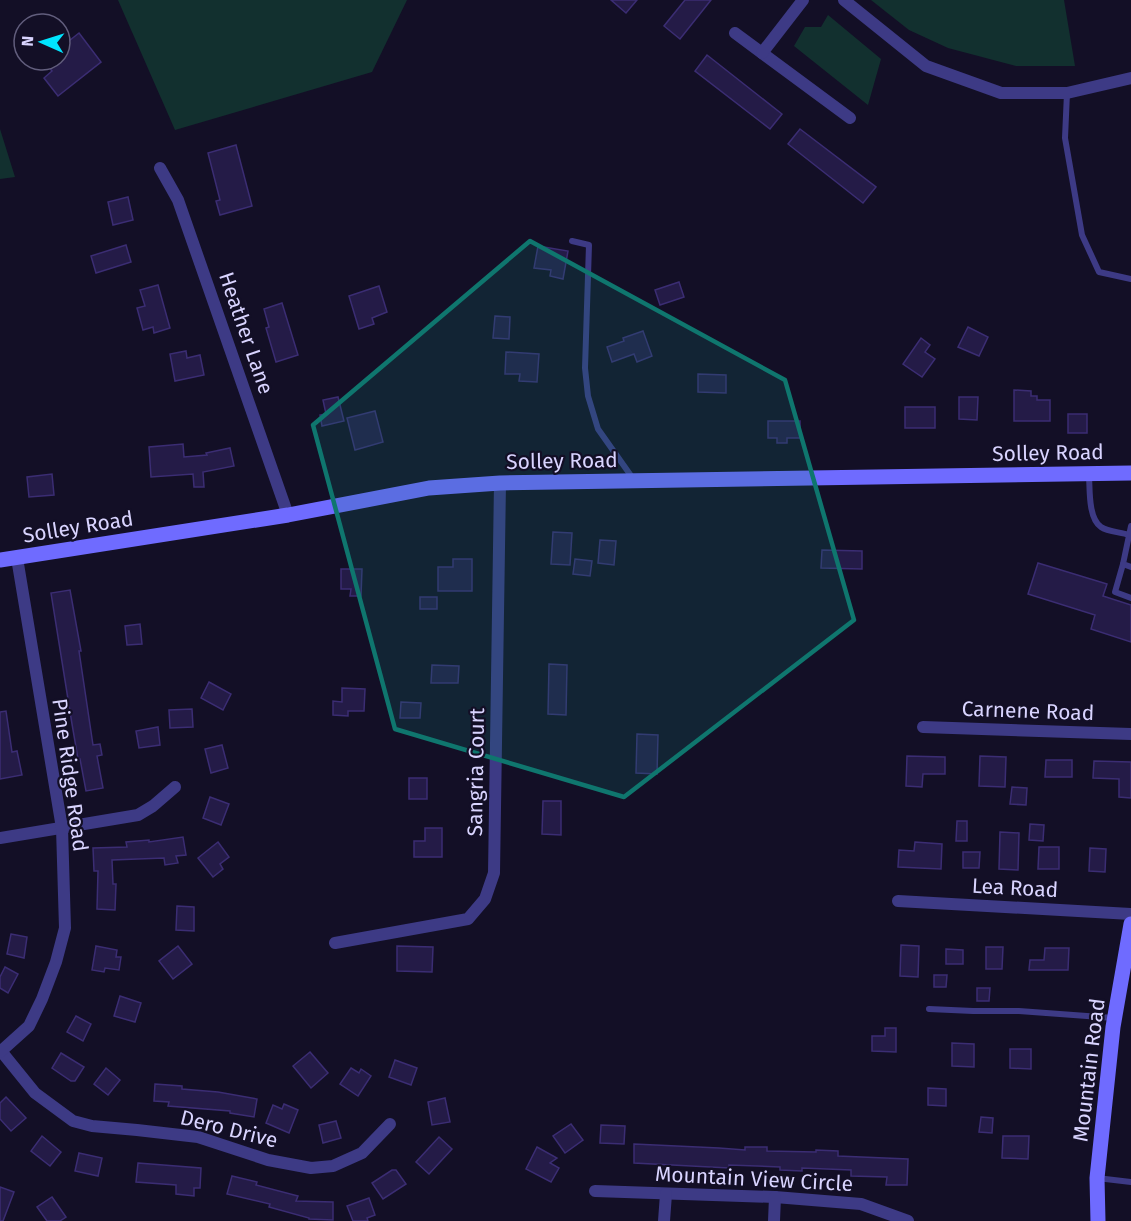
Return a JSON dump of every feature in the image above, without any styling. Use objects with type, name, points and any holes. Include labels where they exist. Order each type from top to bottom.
[{"type":"main road","name":"Solley Road","points":[[0,560],[288,515],[429,488],[500,483],[1131,473]]},
{"type":"main road","name":"Mountain Road","points":[[1098,1221],[1097,1178],[1115,1018],[1129,953],[1131,924]]},
{"type":"street","points":[[762,53],[803,0]]},
{"type":"street","points":[[844,0],[926,66],[1001,93],[1067,93],[1131,78]]},
{"type":"street","points":[[735,33],[850,118]]},
{"type":"street","name":"Heather Lane","points":[[160,168],[178,200],[288,515]]},
{"type":"street","name":"Sangria Court","points":[[335,944],[468,920],[485,899],[494,873],[500,483]]},
{"type":"street","name":"Pine Ridge Road","points":[[0,1052],[29,1026],[56,962],[65,928],[62,828],[17,558]]},
{"type":"street","name":"Carnene Road","points":[[923,727],[1131,734]]},
{"type":"street","points":[[0,838],[138,815],[153,806],[175,787]]},
{"type":"street","name":"Lea Road","points":[[898,901],[1131,914]]},
{"type":"street","name":"Dero Drive","points":[[0,1052],[35,1093],[73,1121],[92,1126],[198,1137],[268,1161],[311,1168],[333,1166],[362,1153],[390,1124]]},
{"type":"street","name":"Mountain View Circle","points":[[595,1191],[775,1197],[861,1204],[908,1221]]},
{"type":"street","points":[[664,1221],[666,1194]]},
{"type":"street","points":[[774,1221],[775,1197]]},
{"type":"lane","points":[[1067,93],[1065,138],[1082,235],[1098,272],[1131,279]]},
{"type":"lane","points":[[572,241],[589,245],[585,368],[590,408],[598,429],[635,481]]},
{"type":"lane","points":[[1089,473],[1090,502],[1097,522],[1102,528],[1129,535]]},
{"type":"lane","points":[[1131,526],[1114,592],[1131,598]]},
{"type":"lane","points":[[1123,564],[1131,567]]},
{"type":"lane","points":[[929,1009],[1019,1011],[1115,1018]]},
{"type":"lane","points":[[1097,1178],[1131,1182]]},
{"type":"highlighted area","points":[[530,241],[785,380],[854,620],[624,797],[395,729],[313,425]]},
{"type":"green space","points":[[118,0],[407,0],[372,72],[175,130]]},
{"type":"green space","points":[[871,0],[1064,0],[1075,66],[1016,66],[948,48],[909,30]]},
{"type":"green space","points":[[828,15],[881,59],[868,105],[794,46],[805,27],[821,27]]},
{"type":"green space","points":[[0,129],[15,177],[0,179]]},
{"type":"building","points":[[611,0],[637,0],[626,13]]},
{"type":"building","points":[[685,0],[711,0],[680,39],[664,26]]},
{"type":"building","points":[[79,33],[101,62],[58,96],[44,78],[51,72],[72,72],[72,39]]},
{"type":"building","points":[[707,55],[782,114],[770,129],[695,71]]},
{"type":"building","points":[[800,129],[876,187],[863,203],[788,144]]},
{"type":"building","points":[[236,145],[252,206],[220,215],[216,201],[220,200],[208,153]]},
{"type":"building","points":[[128,197],[133,220],[113,225],[108,202]]},
{"type":"building","points":[[126,245],[131,262],[96,273],[91,256]]},
{"type":"building","points":[[538,246],[568,251],[563,279],[550,276],[551,270],[534,268]]},
{"type":"building","points":[[679,282],[684,297],[660,305],[655,290]]},
{"type":"building","points":[[158,285],[170,328],[154,333],[153,327],[143,330],[137,308],[145,306],[140,290]]},
{"type":"building","points":[[379,286],[387,312],[372,318],[374,324],[359,329],[349,296]]},
{"type":"building","points":[[282,303],[298,355],[276,362],[266,328],[269,327],[264,309]]},
{"type":"building","points":[[495,316],[510,317],[509,339],[493,338]]},
{"type":"building","points":[[968,327],[988,337],[979,356],[958,347]]},
{"type":"building","points":[[643,331],[652,356],[637,362],[634,354],[612,362],[607,347]]},
{"type":"building","points":[[921,338],[930,345],[925,352],[935,359],[922,377],[903,364]]},
{"type":"building","points":[[186,351],[187,358],[200,355],[204,375],[175,381],[170,354]]},
{"type":"building","points":[[506,352],[539,354],[537,382],[519,381],[520,374],[505,374]]},
{"type":"building","points":[[698,374],[726,375],[726,393],[698,392]]},
{"type":"building","points":[[1014,390],[1031,391],[1031,396],[1037,396],[1037,400],[1050,400],[1050,421],[1014,421]]},
{"type":"building","points":[[338,397],[344,421],[322,426],[320,415],[326,414],[323,400]]},
{"type":"building","points":[[959,397],[978,397],[977,420],[959,419]]},
{"type":"building","points":[[905,407],[935,407],[935,428],[905,428]]},
{"type":"building","points":[[375,411],[383,442],[355,450],[347,418]]},
{"type":"building","points":[[1068,414],[1087,414],[1087,433],[1068,433]]},
{"type":"building","points":[[768,421],[800,421],[800,438],[787,438],[787,443],[777,443],[777,438],[768,438]]},
{"type":"building","points":[[183,444],[184,457],[207,455],[206,453],[230,448],[234,466],[203,472],[204,487],[194,487],[193,474],[151,477],[149,447]]},
{"type":"building","points":[[52,474],[54,495],[29,497],[27,477]]},
{"type":"building","points":[[553,532],[572,533],[570,565],[551,564]]},
{"type":"building","points":[[600,540],[616,541],[614,565],[598,563]]},
{"type":"building","points":[[822,550],[862,551],[862,569],[821,568]]},
{"type":"building","points":[[453,559],[472,559],[472,591],[438,591],[438,567],[453,567]]},
{"type":"building","points":[[575,559],[592,561],[590,576],[573,574]]},
{"type":"building","points":[[1038,563],[1107,584],[1103,596],[1131,605],[1131,642],[1091,629],[1095,615],[1028,594]]},
{"type":"building","points":[[341,569],[362,569],[361,596],[350,596],[351,589],[341,589]]},
{"type":"building","points":[[70,590],[81,651],[79,651],[93,745],[100,744],[102,755],[97,756],[103,788],[86,791],[80,759],[78,759],[51,593]]},
{"type":"building","points":[[420,597],[437,597],[437,609],[420,609]]},
{"type":"building","points":[[140,624],[142,644],[127,645],[125,626]]},
{"type":"building","points":[[549,664],[567,665],[566,715],[548,714]]},
{"type":"building","points":[[432,665],[459,666],[458,683],[431,683]]},
{"type":"building","points":[[209,682],[231,694],[223,710],[201,698]]},
{"type":"building","points":[[342,688],[365,689],[364,711],[348,711],[348,716],[333,715],[333,701],[342,702]]},
{"type":"building","points":[[401,702],[421,703],[420,718],[400,718]]},
{"type":"building","points":[[192,709],[193,727],[170,728],[169,710]]},
{"type":"building","points":[[6,711],[12,752],[17,751],[22,775],[0,779],[0,712]]},
{"type":"building","points":[[158,727],[160,745],[139,748],[136,731]]},
{"type":"building","points":[[637,734],[658,735],[657,774],[636,773]]},
{"type":"building","points":[[222,745],[228,768],[211,773],[205,749]]},
{"type":"building","points":[[907,756],[945,757],[945,774],[923,774],[922,787],[906,786]]},
{"type":"building","points":[[980,756],[1006,757],[1005,787],[979,786]]},
{"type":"building","points":[[1046,760],[1072,760],[1072,777],[1045,777]]},
{"type":"building","points":[[1094,761],[1131,762],[1131,798],[1119,797],[1119,779],[1093,778]]},
{"type":"building","points":[[409,778],[427,778],[427,799],[409,799]]},
{"type":"building","points":[[1012,787],[1027,788],[1026,805],[1010,804]]},
{"type":"building","points":[[210,797],[229,804],[221,825],[203,818]]},
{"type":"building","points":[[543,801],[561,801],[561,835],[542,834]]},
{"type":"building","points":[[957,821],[967,821],[967,841],[956,841]]},
{"type":"building","points":[[1030,824],[1044,825],[1043,841],[1029,840]]},
{"type":"building","points":[[425,828],[442,828],[442,857],[414,857],[414,841],[425,841]]},
{"type":"building","points":[[1000,832],[1019,833],[1018,870],[999,869]]},
{"type":"building","points":[[183,837],[186,855],[176,856],[178,863],[165,865],[164,858],[112,860],[113,884],[116,884],[115,910],[97,909],[98,871],[94,871],[93,848],[127,847],[126,842],[149,840],[149,842]]},
{"type":"building","points":[[218,842],[229,857],[220,864],[223,869],[213,877],[198,858]]},
{"type":"building","points":[[915,842],[942,844],[941,869],[898,867],[899,850],[914,851]]},
{"type":"building","points":[[1039,847],[1059,847],[1059,869],[1038,869]]},
{"type":"building","points":[[1090,848],[1106,849],[1105,872],[1089,871]]},
{"type":"building","points":[[963,852],[980,852],[979,868],[963,868]]},
{"type":"building","points":[[177,906],[194,907],[194,931],[176,930]]},
{"type":"building","points":[[11,934],[27,937],[24,958],[7,954]]},
{"type":"building","points":[[901,945],[919,946],[918,977],[900,976]]},
{"type":"building","points":[[96,946],[117,950],[116,957],[121,957],[119,970],[105,968],[104,972],[92,970]]},
{"type":"building","points":[[178,946],[192,964],[173,979],[159,961]]},
{"type":"building","points":[[397,946],[433,947],[432,972],[397,971]]},
{"type":"building","points":[[986,947],[1003,947],[1002,969],[986,969]]},
{"type":"building","points":[[1045,948],[1069,948],[1068,970],[1029,970],[1030,960],[1044,960]]},
{"type":"building","points":[[946,949],[963,950],[963,964],[946,964]]},
{"type":"building","points":[[5,967],[18,974],[8,993],[0,988],[0,977]]},
{"type":"building","points":[[934,975],[947,975],[946,987],[934,987]]},
{"type":"building","points":[[977,988],[990,988],[989,1001],[977,1001]]},
{"type":"building","points":[[120,996],[141,1003],[135,1022],[114,1016]]},
{"type":"building","points":[[76,1016],[91,1024],[83,1041],[67,1032]]},
{"type":"building","points":[[885,1028],[896,1028],[896,1052],[872,1051],[872,1036],[885,1036]]},
{"type":"building","points":[[952,1043],[974,1044],[974,1067],[952,1066]]},
{"type":"building","points":[[1010,1049],[1031,1049],[1031,1069],[1010,1068]]},
{"type":"building","points":[[310,1052],[328,1073],[311,1088],[293,1066]]},
{"type":"building","points":[[61,1053],[84,1067],[75,1081],[71,1081],[52,1068]]},
{"type":"building","points":[[395,1060],[417,1068],[411,1085],[389,1077]]},
{"type":"building","points":[[106,1068],[120,1080],[108,1095],[94,1084]]},
{"type":"building","points":[[351,1068],[359,1073],[361,1069],[371,1076],[358,1096],[340,1084]]},
{"type":"building","points":[[155,1084],[182,1086],[182,1089],[257,1099],[254,1117],[230,1113],[230,1111],[168,1106],[169,1102],[154,1101]]},
{"type":"building","points":[[928,1088],[946,1089],[946,1106],[928,1105]]},
{"type":"building","points":[[6,1097],[26,1118],[11,1131],[0,1119],[0,1103]]},
{"type":"building","points":[[445,1098],[450,1122],[432,1125],[428,1102]]},
{"type":"building","points":[[284,1104],[298,1110],[289,1133],[266,1123],[273,1105],[282,1109]]},
{"type":"building","points":[[981,1117],[993,1118],[992,1133],[979,1132]]},
{"type":"building","points":[[336,1121],[341,1138],[323,1143],[319,1125]]},
{"type":"building","points":[[571,1124],[583,1140],[565,1153],[553,1136]]},
{"type":"building","points":[[601,1125],[625,1126],[624,1144],[600,1143]]},
{"type":"building","points":[[42,1136],[61,1152],[50,1166],[31,1151]]},
{"type":"building","points":[[1003,1136],[1029,1136],[1028,1159],[1002,1158]]},
{"type":"building","points":[[439,1137],[452,1149],[429,1174],[416,1162]]},
{"type":"building","points":[[634,1144],[745,1150],[745,1147],[767,1147],[767,1151],[838,1151],[838,1156],[908,1159],[907,1185],[886,1185],[887,1177],[851,1176],[851,1170],[802,1168],[802,1171],[780,1170],[780,1167],[729,1165],[729,1168],[634,1163]]},
{"type":"building","points":[[537,1147],[557,1158],[550,1163],[559,1168],[551,1182],[526,1169]]},
{"type":"building","points":[[79,1153],[102,1158],[98,1176],[75,1171]]},
{"type":"building","points":[[138,1163],[201,1168],[200,1188],[194,1188],[194,1196],[176,1194],[176,1185],[136,1182]]},
{"type":"building","points":[[392,1170],[396,1170],[406,1184],[383,1199],[372,1183]]},
{"type":"building","points":[[232,1176],[298,1196],[296,1201],[333,1202],[333,1220],[309,1219],[269,1207],[270,1204],[227,1194]]},
{"type":"building","points":[[0,1187],[14,1192],[3,1221],[0,1221]]},
{"type":"building","points":[[52,1197],[66,1217],[60,1221],[47,1221],[37,1207]]},
{"type":"building","points":[[369,1198],[375,1215],[367,1218],[368,1221],[353,1221],[347,1206]]}]
